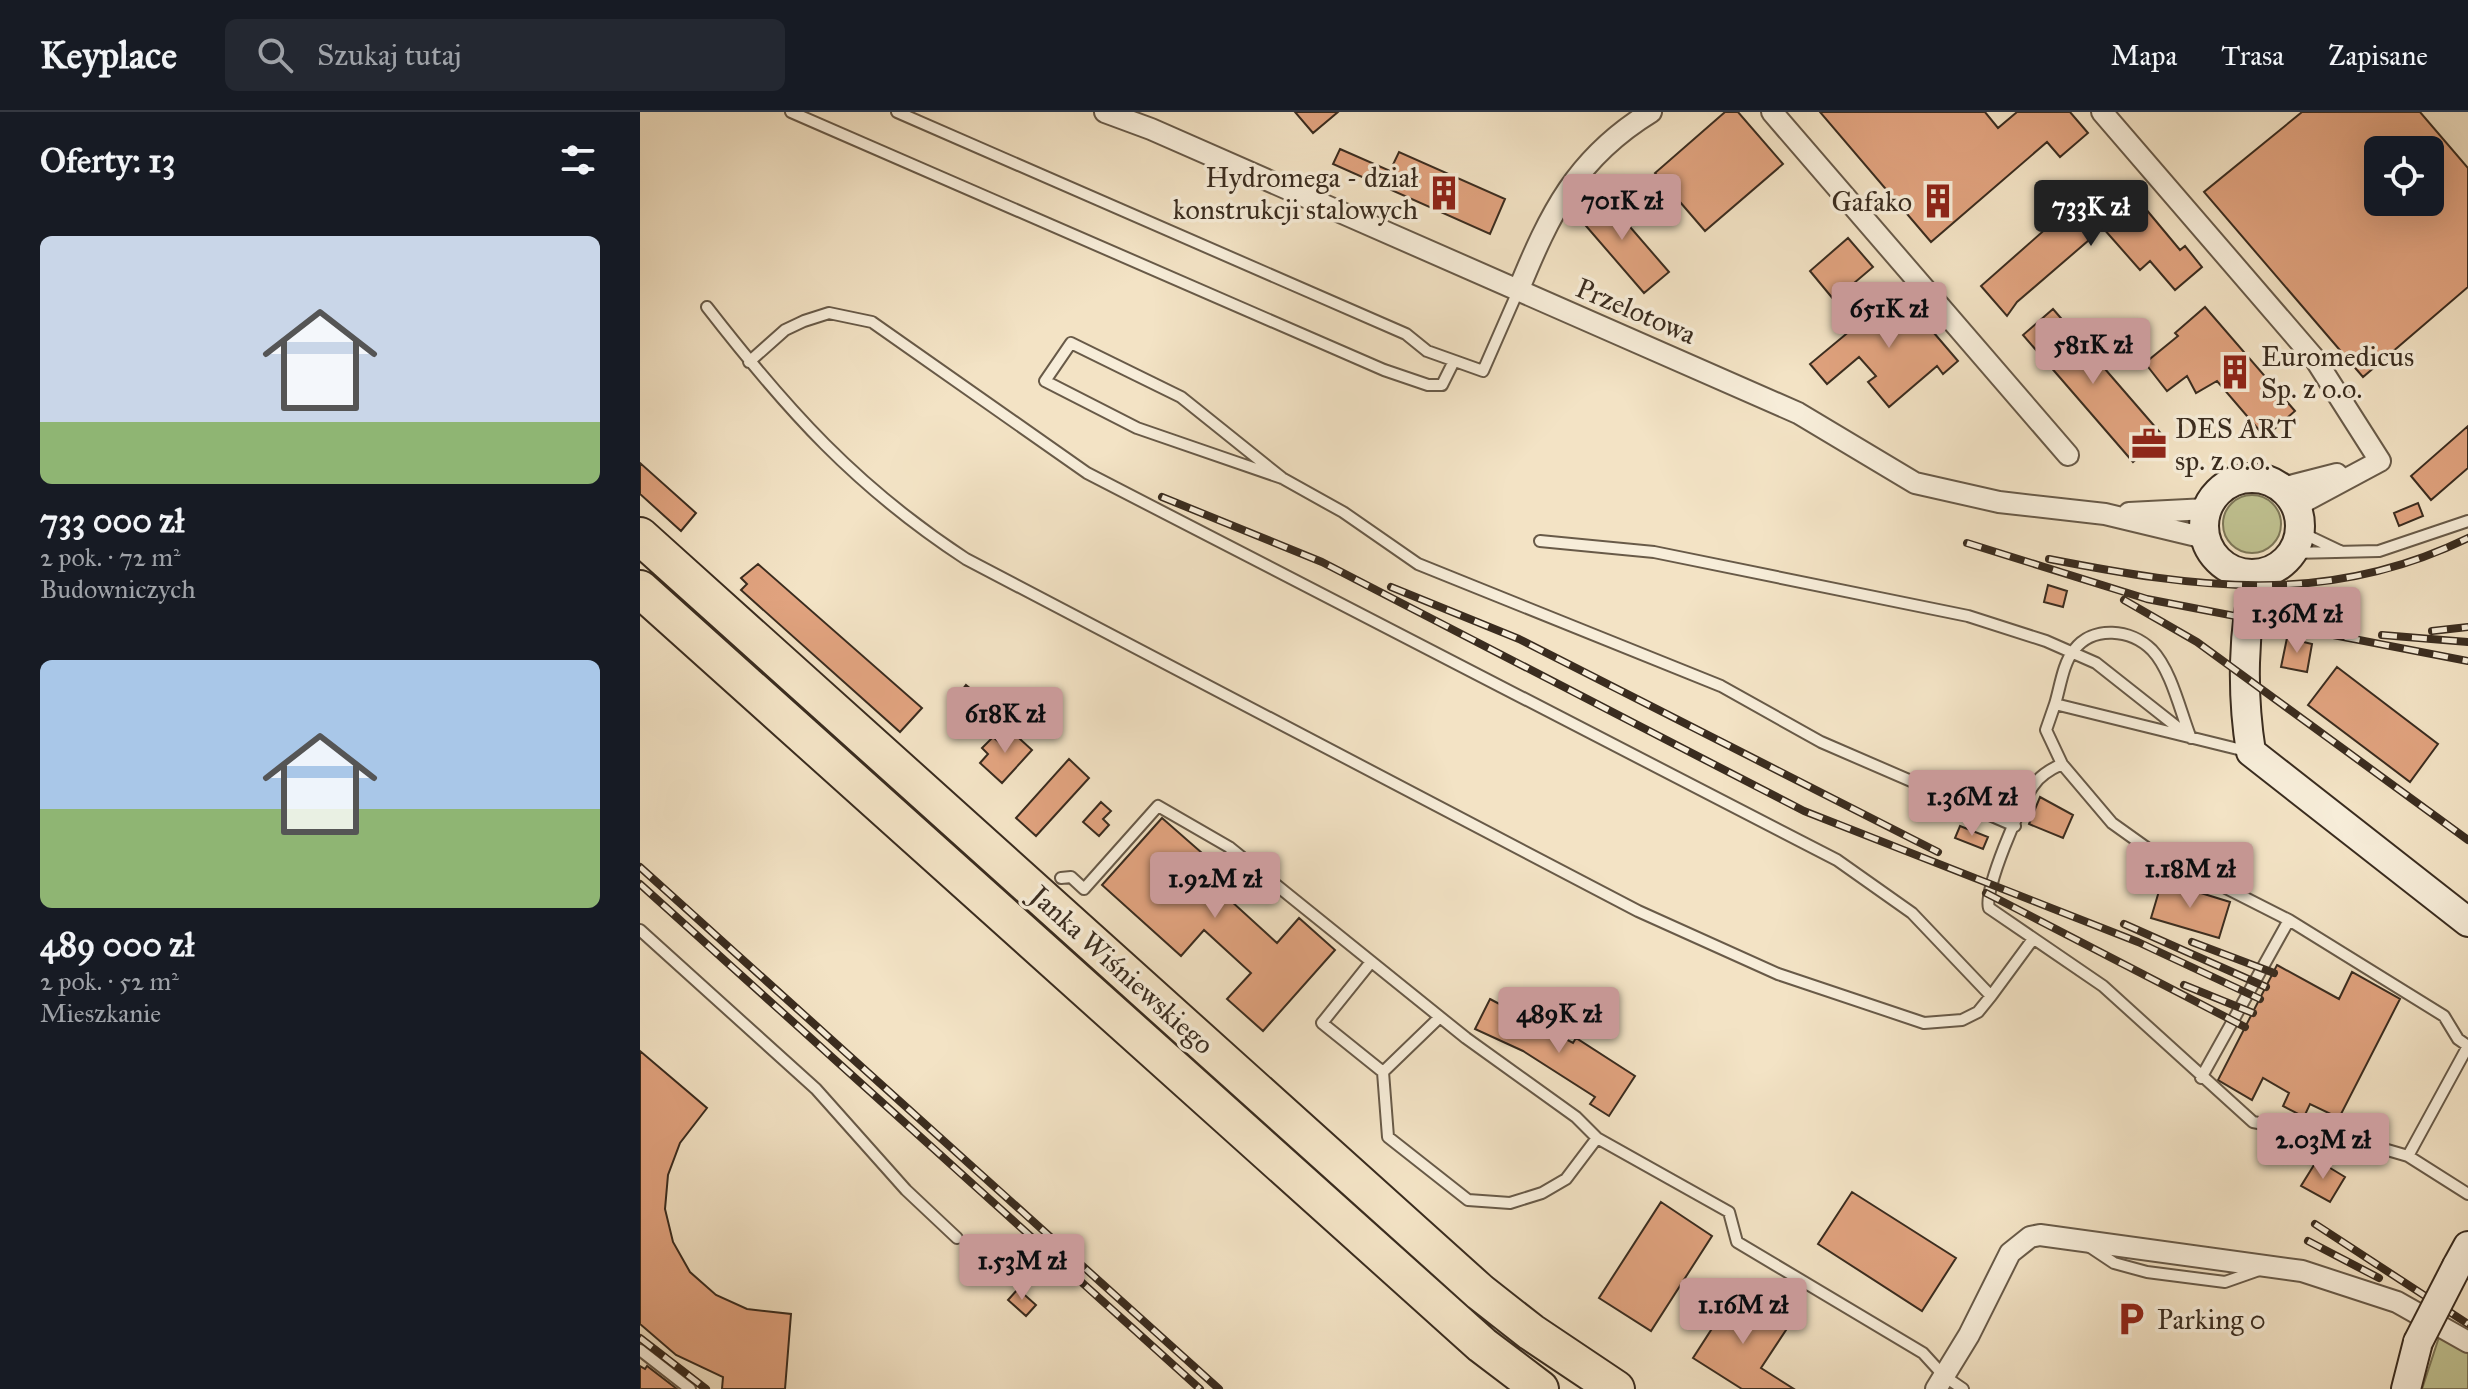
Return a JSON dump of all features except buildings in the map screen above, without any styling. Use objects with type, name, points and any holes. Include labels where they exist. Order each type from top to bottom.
[{"type":"highway","name":"Janka Wiśniewskiego","points":[[640,536],[1480,1292],[1531,1332],[1616,1389]]},
{"type":"highway","name":"Janka Wiśniewskiego","points":[[640,589],[1482,1345],[1540,1389]]},
{"type":"street","name":"Przelotowa","points":[[1105,112],[1151,129],[1798,413],[1915,483],[1952,494],[1999,502],[2105,514],[2205,538]]},
{"type":"street","points":[[1518,291],[1550,216],[1574,177],[1605,145],[1651,112]]},
{"type":"street","points":[[1772,112],[2068,455]]},
{"type":"street","points":[[2102,112],[2315,359],[2370,465],[2293,520],[2271,571],[2246,573],[2221,564],[2205,538],[2207,509],[2225,486],[2239,480],[2268,480],[2293,520]]},
{"type":"street","name":"Przelotowa","points":[[2105,514],[2207,509]]},
{"type":"street","points":[[2246,573],[2247,712],[2251,752],[2468,922]]},
{"type":"street","points":[[1940,1383],[2010,1253],[2030,1237],[2040,1235],[2273,1265],[2338,1280],[2397,1302],[2468,1342]]},
{"type":"street","points":[[2406,1389],[2418,1342],[2463,1256]]},
{"type":"lane","points":[[791,112],[1384,370],[1428,385],[1442,385],[1454,361]]},
{"type":"lane","points":[[897,112],[1406,334],[1427,351],[1483,371],[1518,291]]},
{"type":"lane","points":[[707,307],[749,362],[831,454],[906,520],[966,559],[1638,911],[1778,974],[1924,1023],[1962,1020],[1978,1012],[2033,939]]},
{"type":"lane","points":[[749,362],[785,330],[804,321],[829,313],[872,322],[1087,473],[1837,860],[1912,913],[1991,996]]},
{"type":"lane","points":[[1282,478],[1137,428],[1045,381],[1071,343],[1181,397],[1282,478],[1343,512],[1418,564],[1721,686],[1821,742],[2015,826]]},
{"type":"lane","points":[[2293,520],[2344,553],[2397,547],[2468,521]]},
{"type":"lane","points":[[2293,520],[2344,553]]},
{"type":"lane","points":[[1540,541],[1654,552],[1968,616],[2072,652],[2124,683],[2191,738]]},
{"type":"lane","points":[[2191,738],[2161,663],[2152,650],[2134,637],[2117,632],[2093,637],[2072,652],[2046,730],[2062,764],[2112,823],[2147,848],[2289,920],[2444,1016],[2458,1039],[2468,1046],[2408,1156]]},
{"type":"lane","points":[[2055,704],[2251,752]]},
{"type":"lane","points":[[2062,764],[2047,772],[2033,786],[2015,826],[1987,902],[1996,914],[2103,986],[2253,1122],[2360,1142],[2408,1156],[2468,1194]]},
{"type":"lane","points":[[1061,878],[1071,877],[1084,889],[1158,806],[1229,847],[1440,1017],[1576,1117],[1597,1138],[1729,1212],[1737,1242],[1923,1353],[1940,1383],[1963,1389]]},
{"type":"lane","points":[[2201,1078],[2289,920]]},
{"type":"lane","points":[[640,930],[816,1089],[906,1190],[957,1238]]},
{"type":"lane","points":[[1371,962],[1322,1023],[1383,1072],[1388,1137],[1468,1200],[1510,1203],[1542,1193],[1566,1179],[1597,1138]]},
{"type":"lane","points":[[1383,1072],[1440,1017]]},
{"type":"lane","points":[[640,1350],[690,1389]]},
{"type":"green space","points":[[2252,495],[2272,504],[2281,524],[2272,544],[2252,553],[2232,544],[2223,524],[2232,504]]},
{"type":"green space","points":[[2440,1334],[2468,1353],[2468,1389],[2422,1389]]},
{"type":"railway","points":[[1162,497],[1322,562],[1804,811],[2138,942],[2260,999]]},
{"type":"railway","points":[[2049,559],[2157,578],[2209,583],[2312,583],[2415,560],[2468,538]]},
{"type":"railway","points":[[1967,543],[2147,599],[2468,661]]},
{"type":"railway","points":[[1391,587],[1519,639],[1938,852]]},
{"type":"railway","points":[[2124,600],[2197,642],[2468,840]]},
{"type":"railway","points":[[2432,631],[2468,627]]},
{"type":"railway","points":[[2382,635],[2468,642]]},
{"type":"railway","points":[[640,867],[1219,1389]]},
{"type":"railway","points":[[640,884],[1200,1389]]},
{"type":"railway","points":[[1986,893],[2245,1027]]},
{"type":"railway","points":[[2124,924],[2266,987]]},
{"type":"railway","points":[[2192,942],[2274,973]]},
{"type":"railway","points":[[2184,985],[2253,1013]]},
{"type":"railway","points":[[2315,1224],[2468,1324]]},
{"type":"railway","points":[[2308,1241],[2379,1278]]},
{"type":"railway","points":[[640,1338],[706,1389]]},
{"type":"place","name":"Hydromega - dział konstrukcji stalowych","points":[[1444,193]]},
{"type":"place","name":"Gafako","points":[[1938,201]]},
{"type":"place","name":"Euromedicus Sp. z o.o.","points":[[2235,372]]},
{"type":"place","name":"DES ART sp. z o.o.","points":[[2149,444]]},
{"type":"place","name":"Parking 0","points":[[2131,1319]]}]
